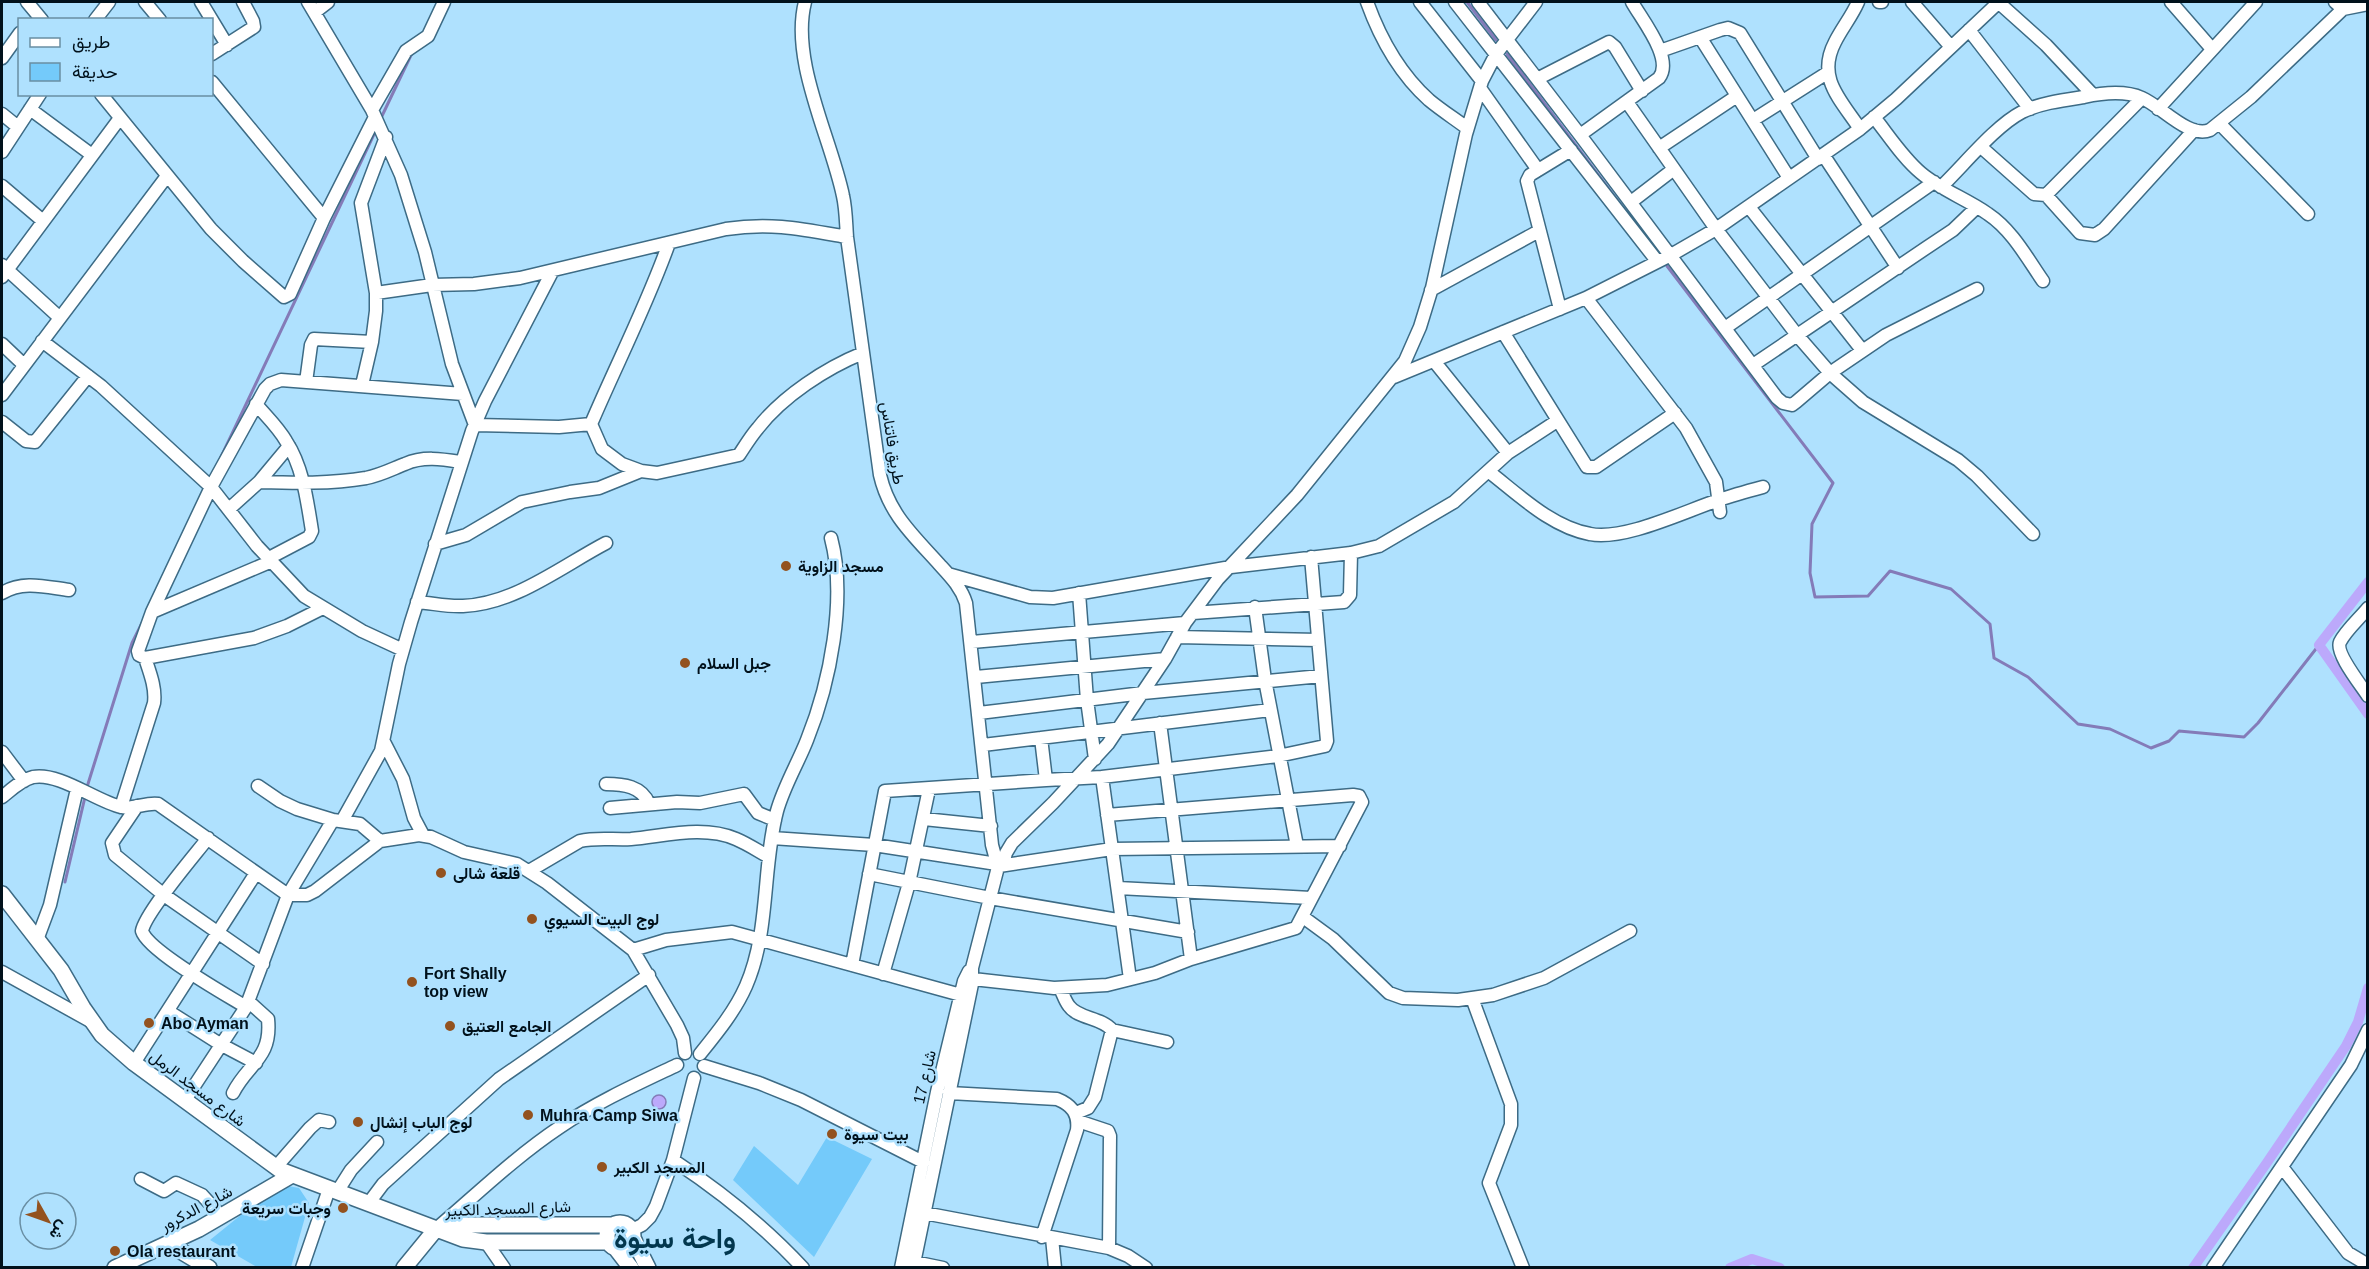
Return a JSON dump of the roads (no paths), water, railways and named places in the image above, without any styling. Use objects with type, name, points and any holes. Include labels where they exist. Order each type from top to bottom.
[{"type":"street","points":[[97,18],[109,2]]},
{"type":"street","points":[[145,2],[158,18]]},
{"type":"street","points":[[201,2],[211,18]]},
{"type":"street","points":[[213,53],[254,27],[254,21],[243,2]]},
{"type":"street","points":[[328,2],[312,7],[386,137],[417,221],[446,343],[475,425]]},
{"type":"street","points":[[103,96],[212,229],[282,296],[287,297],[373,113],[406,51],[428,36],[444,2]]},
{"type":"street","name":"طريق فاتناس","points":[[805,2],[801,31],[809,76],[844,198],[847,237],[884,490],[897,518],[963,594],[972,642],[992,845],[999,865]]},
{"type":"street","points":[[1367,2],[1390,52],[1410,80],[1429,100],[1467,128]]},
{"type":"street","points":[[1420,2],[1481,85],[1538,170]]},
{"type":"street","points":[[1455,2],[1657,261]]},
{"type":"street","points":[[1478,2],[1581,135],[1777,398],[1787,404],[1796,402],[1862,350],[1977,289]]},
{"type":"street","points":[[999,865],[1008,849],[1076,780],[1121,727],[1189,618],[1231,567],[1297,495],[1393,378],[1412,347],[1431,290],[1467,128],[1481,85],[1496,54],[1536,2]]},
{"type":"street","points":[[1581,135],[1642,91],[1664,72],[1665,63],[1660,51],[1632,2]]},
{"type":"street","points":[[1858,2],[1833,44],[1827,73],[1832,87],[1860,129]]},
{"type":"street","points":[[1912,2],[1951,47]]},
{"type":"street","points":[[1393,378],[1586,298],[1671,255],[1716,229],[1860,129],[1999,2],[2046,45],[2093,95]]},
{"type":"street","points":[[2171,2],[2212,49]]},
{"type":"street","points":[[2158,109],[2256,2]]},
{"type":"street","points":[[1725,328],[1871,225],[1938,184],[1982,147],[2004,124],[2030,108],[2104,93],[2126,94],[2142,98],[2194,130],[2205,132],[2251,98],[2339,5],[2367,4]]},
{"type":"street","points":[[213,22],[227,45]]},
{"type":"street","points":[[1660,51],[1728,28],[1740,33],[1782,101],[1871,225],[1898,268]]},
{"type":"street","points":[[1969,30],[2030,108]]},
{"type":"street","points":[[2,58],[18,36]]},
{"type":"street","points":[[1700,37],[1789,178]]},
{"type":"street","points":[[1537,79],[1609,42],[1615,47],[1642,91]]},
{"type":"street","points":[[1753,120],[1827,73]]},
{"type":"street","points":[[213,83],[324,218]]},
{"type":"street","points":[[2,152],[39,96]]},
{"type":"street","points":[[1659,148],[1737,96]]},
{"type":"street","points":[[2046,195],[2142,98]]},
{"type":"street","points":[[1627,102],[1716,229],[1797,335],[1830,373],[1863,402],[1958,460],[1977,476],[2033,534]]},
{"type":"street","points":[[30,109],[92,155]]},
{"type":"street","points":[[2,114],[18,127]]},
{"type":"street","points":[[1874,117],[1915,168],[1977,207],[2002,226],[2023,251],[2043,281]]},
{"type":"street","points":[[60,318],[3,270],[43,221],[120,118]]},
{"type":"street","points":[[2219,123],[2308,214]]},
{"type":"street","points":[[1982,147],[2034,194],[2046,195],[2080,233],[2095,235],[2104,229],[2194,130]]},
{"type":"street","points":[[362,386],[372,342],[376,293],[361,203],[386,137]]},
{"type":"street","points":[[1560,309],[1527,185],[1528,177],[1571,150]]},
{"type":"street","points":[[1631,202],[1674,169]]},
{"type":"street","points":[[2,395],[167,176]]},
{"type":"street","points":[[2,186],[43,221]]},
{"type":"street","points":[[1749,207],[1862,350]]},
{"type":"street","points":[[1753,365],[1953,230],[1977,207]]},
{"type":"street","points":[[376,293],[432,285],[498,282],[552,272],[726,229],[768,225],[847,237]]},
{"type":"street","points":[[1431,290],[1539,231]]},
{"type":"street","points":[[669,243],[653,287],[591,424],[602,449],[622,464],[641,471],[657,473],[739,455],[758,427],[799,389],[837,364],[863,353]]},
{"type":"street","points":[[184,1100],[247,1004],[288,895],[376,761],[384,742],[403,650],[460,462],[475,425],[552,272]]},
{"type":"street","points":[[1586,298],[1686,428],[1712,474],[1720,506]]},
{"type":"street","points":[[1503,332],[1585,465],[1593,468],[1675,413]]},
{"type":"street","points":[[306,382],[311,345],[314,339],[372,342]]},
{"type":"street","points":[[42,341],[88,376],[211,487],[304,596],[362,631],[403,650]]},
{"type":"street","points":[[2,344],[24,365]]},
{"type":"street","points":[[1434,361],[1508,453]]},
{"type":"street","points":[[2,422],[26,441],[34,442],[88,376]]},
{"type":"street","points":[[323,608],[287,626],[254,638],[145,658],[140,656],[138,651],[152,612],[211,487],[265,389],[276,381],[464,393]]},
{"type":"street","points":[[152,612],[271,560],[312,533],[303,483],[289,446],[256,404]]},
{"type":"street","points":[[948,574],[1030,597],[1053,598],[1231,567],[1351,553],[1379,546],[1454,502],[1508,453],[1557,421]]},
{"type":"street","points":[[475,425],[559,427],[591,424]]},
{"type":"street","points":[[229,509],[259,482],[289,446]]},
{"type":"street","points":[[259,482],[303,483],[363,479],[381,475],[406,463],[430,459],[460,462]]},
{"type":"street","points":[[435,544],[466,536],[522,502],[570,492],[599,489],[641,471]]},
{"type":"street","points":[[1488,471],[1536,508],[1566,526],[1590,534],[1611,534],[1643,527],[1720,506],[1763,487]]},
{"type":"street","points":[[612,1246],[627,1247],[632,1234],[650,1217],[673,1160],[694,1078],[701,1073],[702,1060],[746,985],[760,938],[775,820],[781,799],[807,741],[822,695],[833,639],[837,592],[831,538]]},
{"type":"street","points":[[417,602],[462,606],[499,598],[516,592],[606,543]]},
{"type":"street","points":[[972,642],[1082,633],[1255,607],[1344,602],[1350,595],[1351,553]]},
{"type":"street","points":[[852,965],[885,791],[1076,780],[1278,756],[1322,748],[1326,744],[1311,557]]},
{"type":"street","points":[[2,593],[12,586],[21,585],[69,590]]},
{"type":"street","points":[[1079,593],[1087,700],[1095,759]]},
{"type":"street","points":[[1255,607],[1278,756],[1297,846]]},
{"type":"street","points":[[2367,608],[2341,640],[2339,647],[2342,657],[2367,696]]},
{"type":"street","points":[[1177,637],[1318,640]]},
{"type":"street","points":[[121,807],[154,703],[154,687],[145,658]]},
{"type":"street","points":[[975,677],[1165,659]]},
{"type":"street","points":[[980,712],[1265,680],[1321,676]]},
{"type":"street","points":[[983,745],[1270,710]]},
{"type":"street","points":[[1160,723],[1191,959]]},
{"type":"street","points":[[1041,738],[1046,780]]},
{"type":"street","points":[[384,742],[403,779],[414,818],[423,835]]},
{"type":"street","points":[[2,752],[24,781]]},
{"type":"street","points":[[2,797],[24,781],[41,777],[121,807],[158,804],[288,895],[307,895],[315,891],[380,841],[423,835],[464,852],[503,860],[529,871],[633,950],[680,1031],[685,1053]]},
{"type":"street","points":[[1102,777],[1130,979]]},
{"type":"street","points":[[606,784],[626,784],[646,797],[648,804]]},
{"type":"street","points":[[258,786],[289,805],[337,821],[362,825],[380,841]]},
{"type":"street","points":[[38,940],[50,905],[77,789]]},
{"type":"street","points":[[883,974],[909,883],[929,789]]},
{"type":"street","points":[[666,794],[677,802]]},
{"type":"street","points":[[610,808],[677,802],[700,803],[744,794],[758,813],[775,820]]},
{"type":"street","points":[[972,973],[1060,988],[1107,985],[1296,928],[1361,808],[1362,802],[1359,796],[1353,795],[1107,815]]},
{"type":"street","points":[[137,806],[112,843],[111,849],[115,855],[164,896],[263,964]]},
{"type":"street","points":[[924,819],[991,826]]},
{"type":"street","points":[[529,871],[588,839],[683,833],[704,832],[724,835],[769,857]]},
{"type":"street","points":[[208,838],[143,925],[142,935],[149,943],[191,974],[268,1018],[270,1030],[261,1058],[237,1084],[233,1093]]},
{"type":"street","points":[[772,838],[917,850],[999,865],[1112,849],[1340,846]]},
{"type":"street","name":"شارع 17","points":[[913,1265],[972,973],[999,865]]},
{"type":"street","points":[[134,1063],[256,873]]},
{"type":"street","points":[[869,874],[990,898],[1188,932]]},
{"type":"street","points":[[1118,888],[1311,898]]},
{"type":"street","name":"شارع مسجد الرمل","points":[[2,894],[61,970],[102,1035],[134,1063],[276,1167],[436,1229]]},
{"type":"street","points":[[1303,917],[1333,939],[1394,996],[1458,1000],[1493,995],[1544,978],[1630,932]]},
{"type":"street","points":[[633,950],[666,940],[732,932],[961,995]]},
{"type":"street","points":[[2,972],[93,1022]]},
{"type":"street","name":"شارع 17","points":[[901,1268],[922,1162],[964,981],[972,973]]},
{"type":"street","points":[[368,1204],[383,1184],[500,1079],[649,975]]},
{"type":"street","points":[[1060,988],[1072,1010],[1105,1024],[1112,1030],[1167,1042]]},
{"type":"street","points":[[1472,998],[1511,1104],[1511,1125],[1489,1183],[1523,1268]]},
{"type":"street","points":[[168,1011],[220,1044],[256,1062]]},
{"type":"street","points":[[1055,1268],[1047,1237],[1077,1117],[1088,1108],[1095,1097],[1112,1030]]},
{"type":"street","points":[[2213,1268],[2351,1065],[2367,1030]]},
{"type":"street","points":[[694,1078],[683,1075],[677,1065],[679,1058],[692,1051],[702,1060],[801,1100],[922,1162]]},
{"type":"street","points":[[405,1268],[436,1229],[508,1167],[558,1128],[609,1098],[677,1065]]},
{"type":"street","points":[[949,1093],[1057,1099],[1071,1107],[1077,1117],[1107,1131],[1110,1136],[1109,1248]]},
{"type":"street","points":[[276,1167],[319,1120],[329,1122]]},
{"type":"street","points":[[302,1268],[333,1191],[377,1142]]},
{"type":"street","points":[[673,1160],[731,1201],[803,1268]]},
{"type":"street","points":[[2282,1167],[2348,1253],[2367,1265]]},
{"type":"street","name":"شارع الدكرور","points":[[115,1268],[169,1244],[292,1175]]},
{"type":"street","points":[[141,1179],[164,1191],[176,1183],[194,1191],[202,1195],[221,1216]]},
{"type":"street","points":[[924,1213],[1109,1248],[1128,1256],[1146,1268]]},
{"type":"street","points":[[631,1268],[612,1246],[606,1233],[612,1225],[623,1223],[632,1234],[648,1268]]},
{"type":"street","name":"شارع المسجد الكبير","points":[[436,1229],[476,1225],[612,1225]]},
{"type":"street","name":"شارع المسجد الكبير","points":[[436,1229],[463,1239],[486,1242],[612,1246]]},
{"type":"street","points":[[486,1242],[504,1268]]},
{"type":"street","points":[[169,1244],[209,1268]]},
{"type":"street","points":[[913,1265],[943,1268]]},
{"type":"waterway","points":[[1467,2],[1496,40]]},
{"type":"waterway","points":[[381,118],[413,51]]},
{"type":"waterway","points":[[1507,54],[1636,225]]},
{"type":"waterway","points":[[221,457],[376,130]]},
{"type":"waterway","points":[[1667,266],[1833,483],[1812,524],[1810,573],[1815,597],[1868,596],[1890,571],[1951,589],[1990,624],[1994,658],[2028,677],[2078,724],[2110,729],[2151,748],[2169,741],[2179,731],[2244,737],[2258,723],[2319,645]]},
{"type":"waterway","points":[[2368,582],[2319,645],[2368,714]]},
{"type":"waterway","points":[[87,787],[132,643],[142,623]]},
{"type":"waterway","points":[[65,882],[85,797]]},
{"type":"waterway","points":[[2193,1268],[2346,1046],[2358,1022],[2368,988]]},
{"type":"waterway","points":[[1730,1268],[1752,1259],[1780,1268]]},
{"type":"place","name":"مسجد الزاوية","points":[[786,566]]},
{"type":"place","name":"جبل السلام","points":[[685,663]]},
{"type":"place","name":"قلعة شالى","points":[[441,873]]},
{"type":"place","name":"لوج البيت السيوي","points":[[532,919]]},
{"type":"place","name":"Fort Shally top view","points":[[412,982]]},
{"type":"place","name":"Abo Ayman","points":[[149,1023]]},
{"type":"place","name":"الجامع العتيق","points":[[450,1026]]},
{"type":"place","name":"Muhra Camp Siwa","points":[[528,1115]]},
{"type":"place","name":"لوج الباب إنشال","points":[[358,1122]]},
{"type":"place","name":"بيت سيوة","points":[[832,1134]]},
{"type":"place","name":"المسجد الكبير","points":[[602,1167]]},
{"type":"place","name":"وجبات سريعة","points":[[343,1208]]},
{"type":"place","name":"Ola restaurant","points":[[115,1251]]},
{"type":"district","name":"واحة سيوة","points":[[675,1238]]}]
